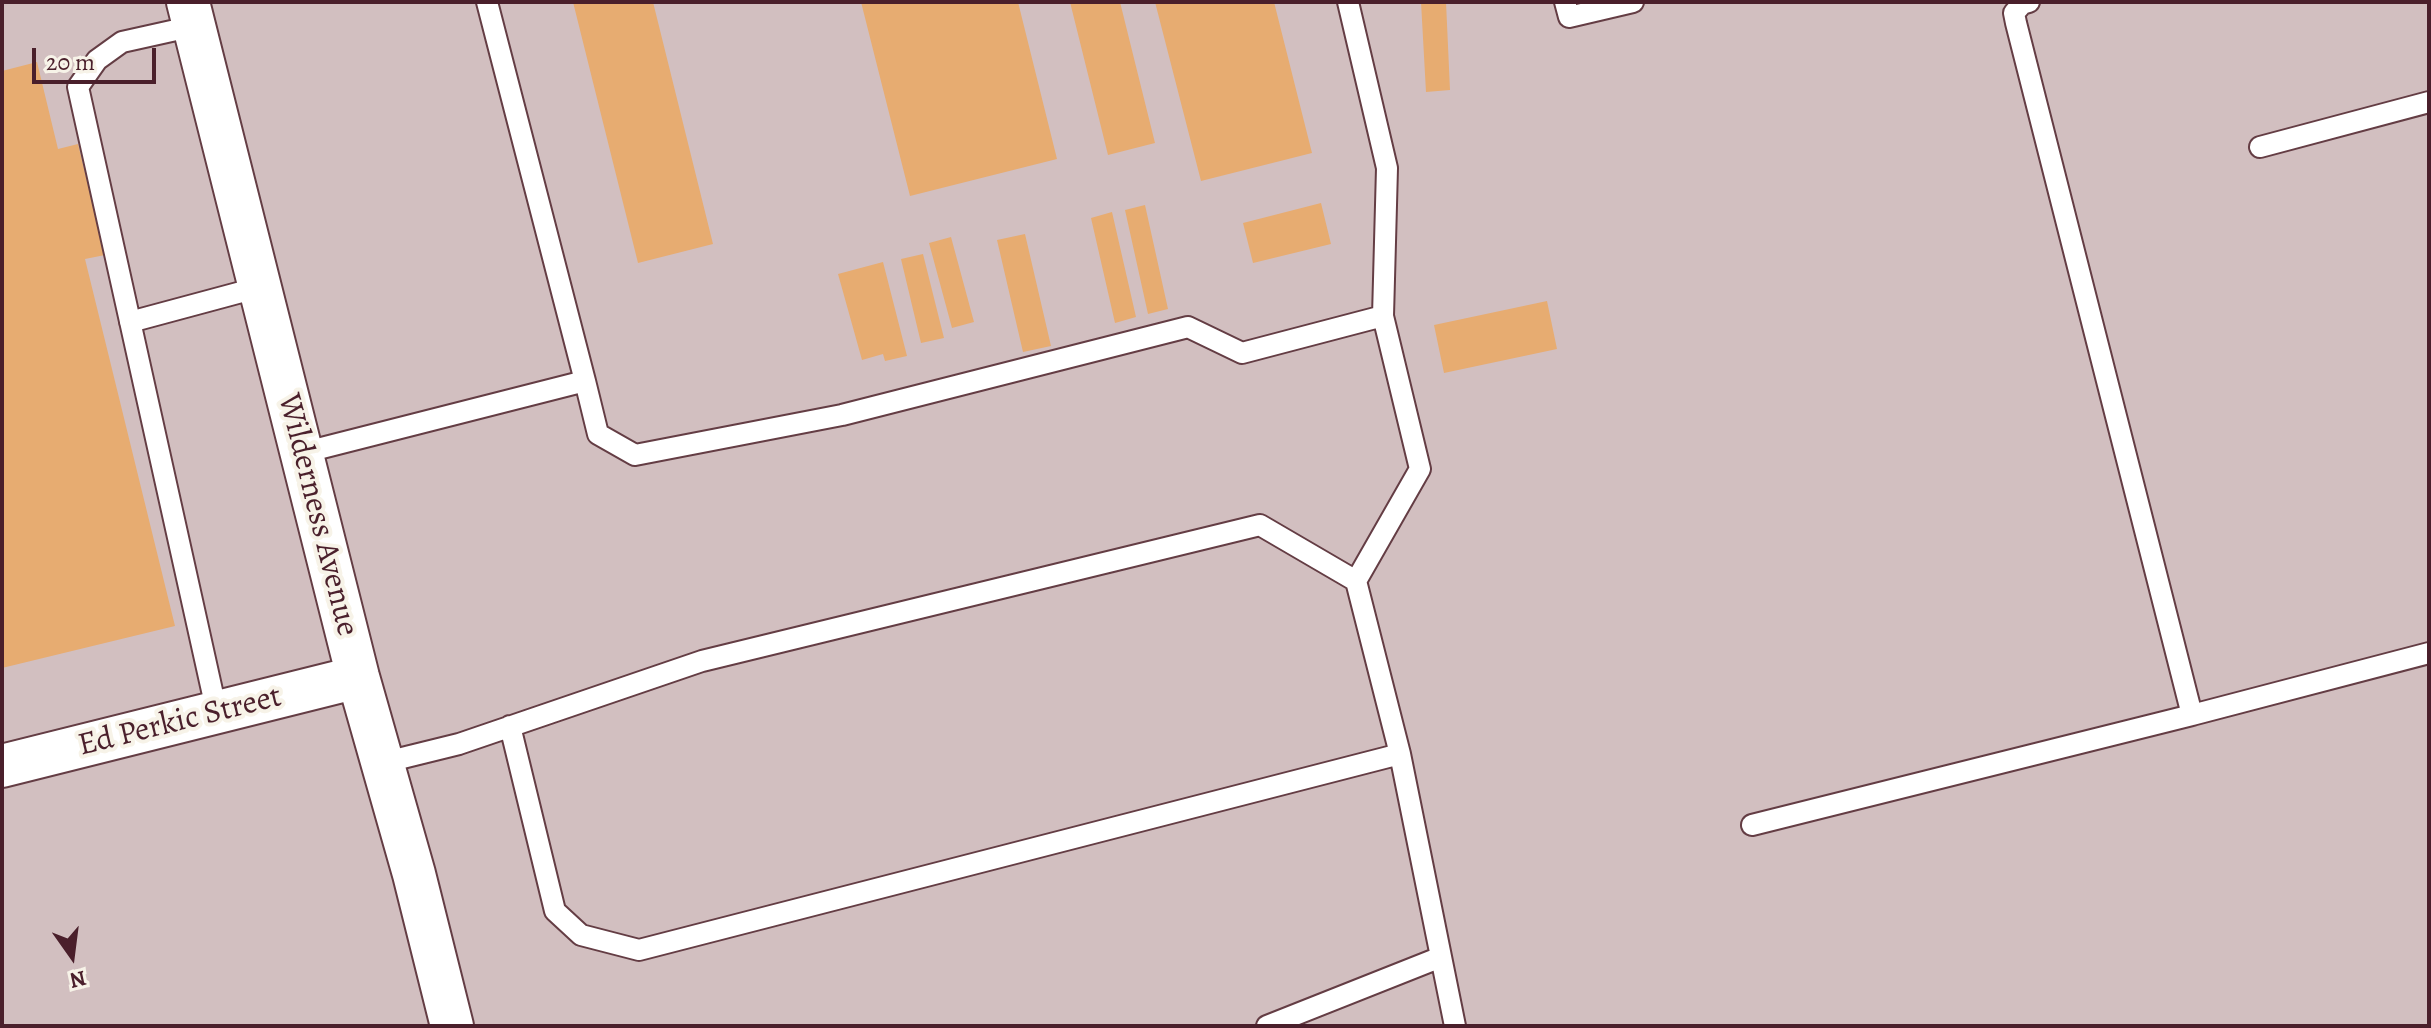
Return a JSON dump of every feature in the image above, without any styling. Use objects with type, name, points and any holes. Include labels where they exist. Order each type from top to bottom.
[{"type":"street","name":"Wilderness Avenue","points":[[191,14],[358,677],[414,874],[452,1026]]},
{"type":"street","name":"Ed Perkic Street","points":[[2,766],[358,677]]},
{"type":"lane","points":[[487,2],[598,434],[635,455],[842,415],[1188,327],[1242,353],[1383,316]]},
{"type":"lane","points":[[1348,2],[1387,168],[1383,316],[1420,469],[1356,581],[1400,754],[1455,1026]]},
{"type":"lane","points":[[1565,2],[1569,17],[1633,2]]},
{"type":"lane","points":[[2029,2],[2022,4],[2014,13],[2016,23],[2192,715]]},
{"type":"lane","points":[[191,14],[122,42],[97,60],[78,87],[217,713]]},
{"type":"lane","points":[[2260,147],[2429,102]]},
{"type":"lane","points":[[130,322],[260,287]]},
{"type":"lane","points":[[302,453],[585,381]]},
{"type":"lane","points":[[382,763],[459,744],[702,661],[1260,525],[1356,581]]},
{"type":"lane","points":[[1752,825],[2429,653]]},
{"type":"lane","points":[[510,726],[555,911],[581,935],[639,950],[1400,754]]},
{"type":"lane","points":[[1267,1026],[1441,957]]},
{"type":"shaded area","points":[[2,2],[2429,2],[2429,1026],[2,1026]]},
{"type":"building","points":[[573,2],[653,2],[713,244],[638,263]]},
{"type":"building","points":[[861,2],[1018,2],[1057,159],[910,196]]},
{"type":"building","points":[[1070,2],[1120,2],[1155,143],[1108,155]]},
{"type":"building","points":[[1155,2],[1274,2],[1312,153],[1201,181]]},
{"type":"building","points":[[1421,2],[1446,2],[1450,90],[1426,92]]},
{"type":"building","points":[[37,62],[58,149],[78,144],[105,255],[85,259],[175,626],[2,668],[2,71]]},
{"type":"building","points":[[1321,203],[1331,244],[1253,263],[1243,223]]},
{"type":"building","points":[[1145,205],[1168,309],[1148,314],[1125,210]]},
{"type":"building","points":[[1112,212],[1136,317],[1115,323],[1091,218]]},
{"type":"building","points":[[1025,234],[1051,346],[1023,352],[997,240]]},
{"type":"building","points":[[951,237],[974,322],[952,328],[929,243]]},
{"type":"building","points":[[923,254],[944,338],[921,343],[901,259]]},
{"type":"building","points":[[883,262],[907,356],[885,361],[883,354],[862,360],[838,274]]},
{"type":"building","points":[[1547,301],[1557,349],[1444,373],[1434,325]]}]
